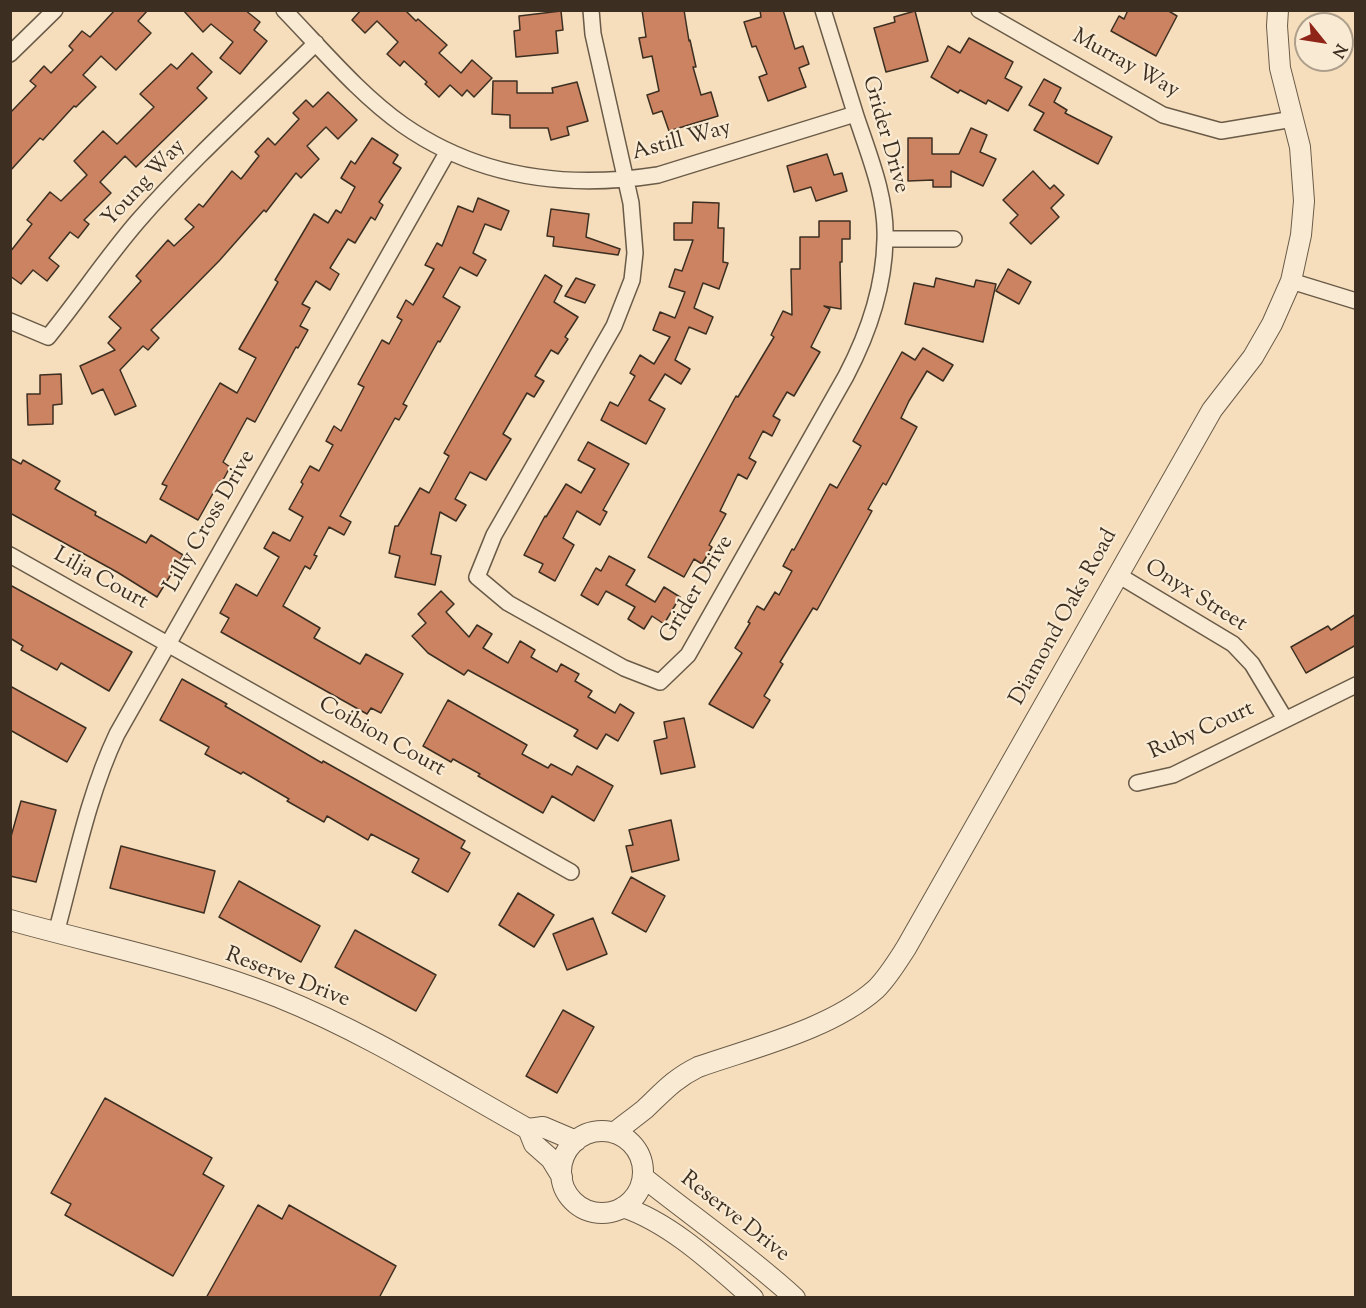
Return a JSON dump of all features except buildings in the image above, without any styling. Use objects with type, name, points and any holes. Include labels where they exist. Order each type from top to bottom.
[{"type":"street","points":[[10,54],[56,10]]},
{"type":"street","name":"Astill Way","points":[[284,10],[382,109],[424,138],[475,163],[538,178],[576,182],[626,180],[658,175],[855,114]]},
{"type":"street","points":[[591,10],[593,34],[626,180]]},
{"type":"street","name":"Grider Drive","points":[[626,180],[633,219],[635,253],[632,280],[626,300],[614,326],[494,535],[477,577],[518,608],[624,668],[660,682],[688,655],[861,347],[873,312],[881,277],[885,239],[881,199],[823,10]]},
{"type":"street","name":"Murray Way","points":[[979,10],[1163,115],[1221,130],[1293,119]]},
{"type":"street","points":[[1008,25],[1015,10]]},
{"type":"street","name":"Diamond Oaks Road","points":[[614,1133],[682,1075],[698,1067],[831,1019],[844,1012],[877,988],[893,969],[906,948],[1212,410],[1258,349],[1272,324],[1291,280],[1301,235],[1304,201],[1300,147],[1280,68],[1278,10]]},
{"type":"street","name":"Young Way","points":[[10,321],[48,337],[139,219],[316,43]]},
{"type":"street","name":"Lilly Cross Drive","points":[[56,933],[104,760],[117,734],[448,151]]},
{"type":"street","points":[[885,239],[954,239]]},
{"type":"street","points":[[1291,280],[1356,301]]},
{"type":"street","name":"Lilja Court","points":[[10,555],[168,644]]},
{"type":"street","name":"Onyx Street","points":[[1118,575],[1233,644],[1252,664],[1285,719]]},
{"type":"street","name":"Coibion Court","points":[[168,644],[571,872]]},
{"type":"street","name":"Ruby Court","points":[[1137,783],[1173,775],[1356,685]]},
{"type":"street","name":"Reserve Drive","points":[[10,920],[255,988],[352,1031],[528,1129],[543,1127],[576,1141]]},
{"type":"street","name":"Diamond Oaks Road","points":[[634,1146],[645,1108]]},
{"type":"street","name":"Reserve Drive","points":[[528,1129],[534,1144],[551,1159],[562,1177]]},
{"type":"street","points":[[601,1131],[614,1133],[626,1139],[640,1155],[643,1177],[636,1194],[623,1207],[610,1212],[597,1213],[584,1209],[569,1196],[562,1177],[562,1164],[567,1151],[587,1134],[601,1131]]},
{"type":"street","name":"Reserve Drive","points":[[643,1177],[720,1235],[795,1298]]},
{"type":"street","points":[[623,1207],[642,1213],[685,1242],[753,1298]]}]
